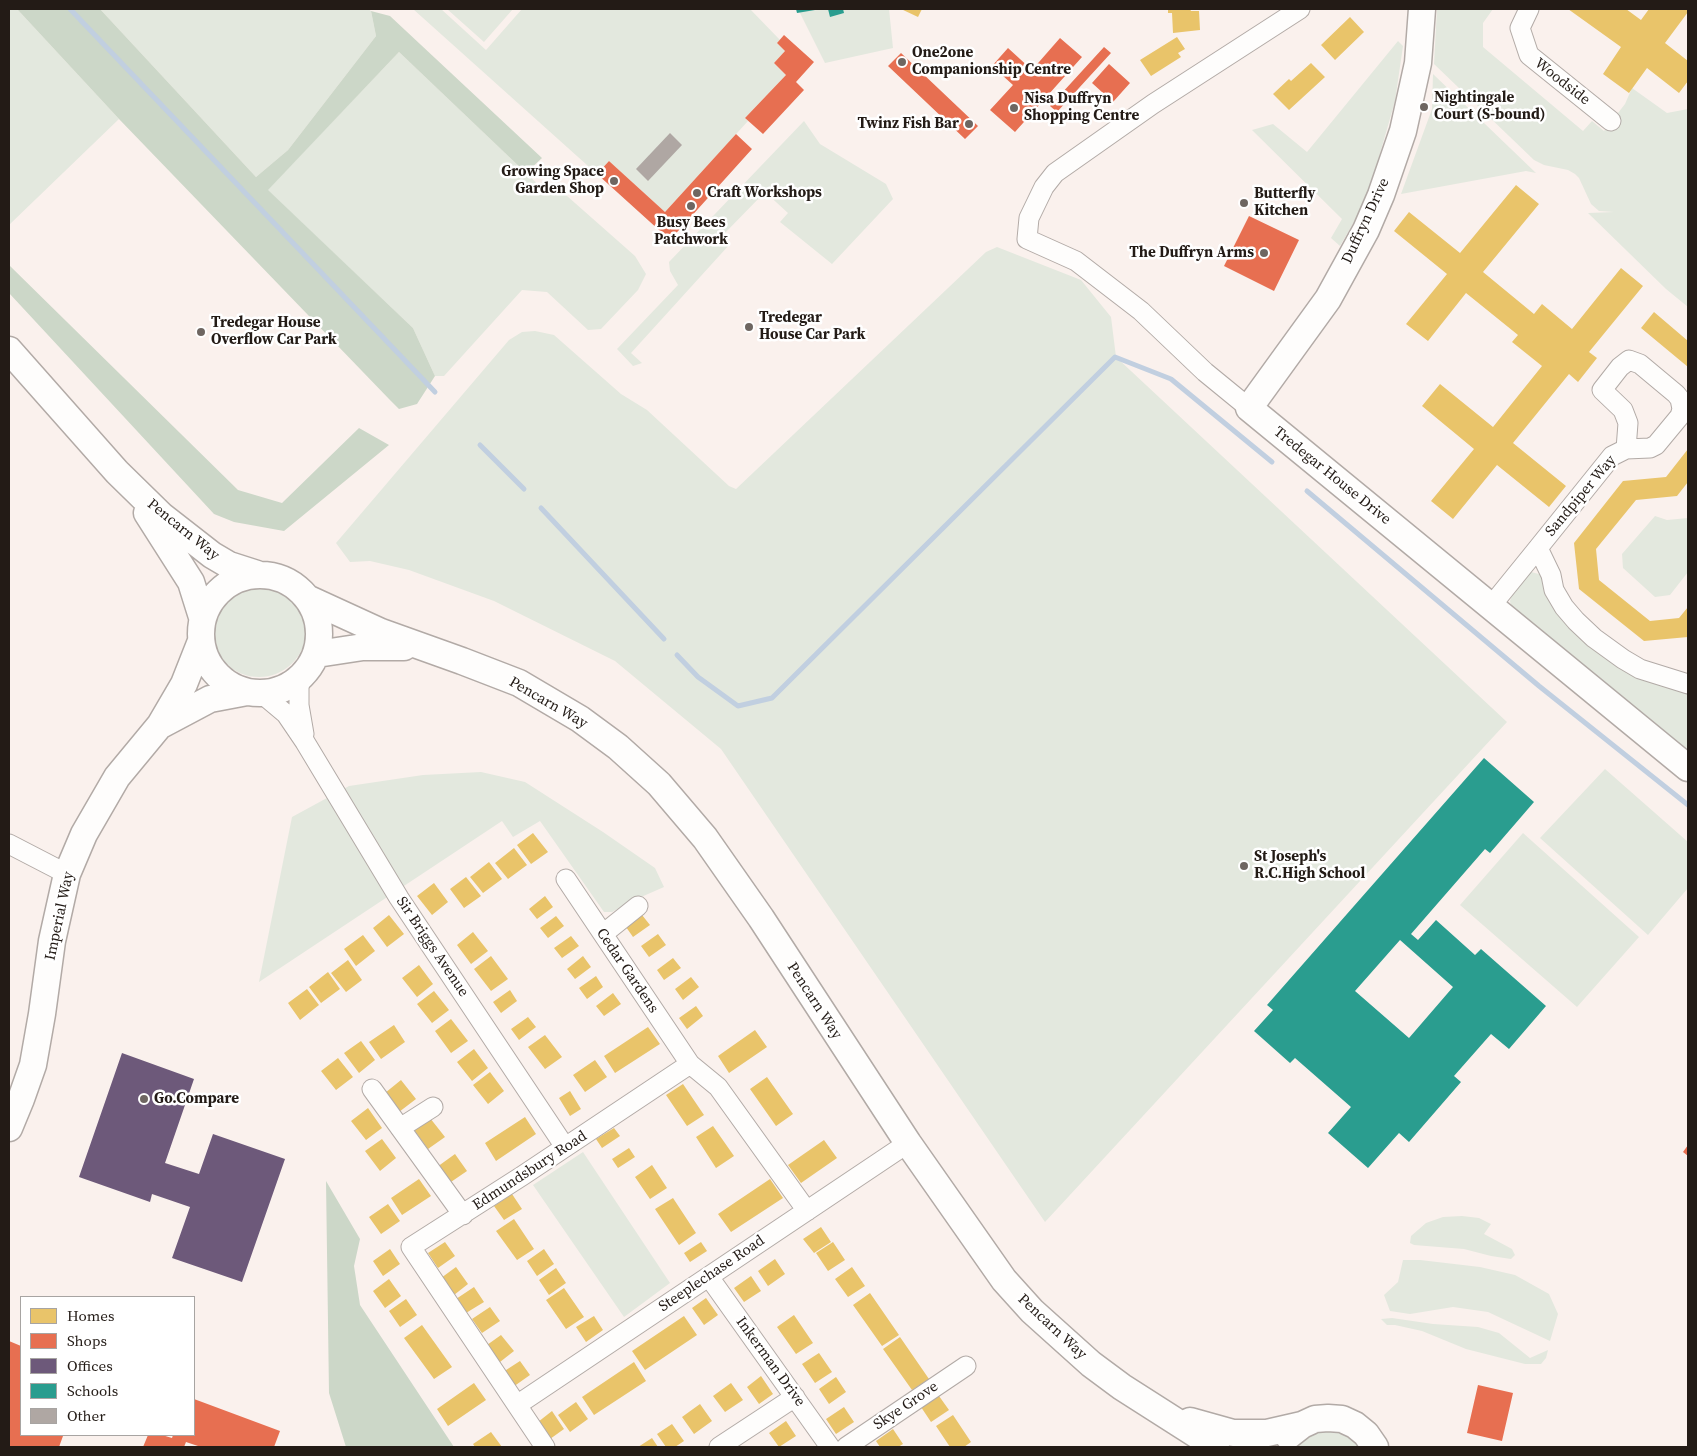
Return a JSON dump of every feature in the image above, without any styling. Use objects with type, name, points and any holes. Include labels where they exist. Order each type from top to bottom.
[{"type":"street","name":"Tredegar House Drive","points":[[1300,9],[1153,104],[1055,173],[1044,187],[1029,218],[1027,239],[1076,261],[1141,311],[1205,372],[1688,768]]},
{"type":"street","name":"Duffryn Drive","points":[[1249,408],[1328,299],[1370,221],[1403,131],[1418,63],[1422,9]]},
{"type":"street","name":"Woodside","points":[[1529,9],[1520,28],[1528,56],[1611,121]]},
{"type":"street","name":"Pencarn Way","points":[[9,350],[117,472],[162,516],[212,555],[229,565],[257,574]]},
{"type":"street","name":"Sandpiper Way","points":[[1491,606],[1606,462],[1612,456],[1626,450],[1650,448],[1656,445],[1680,416],[1682,409],[1680,399],[1676,394],[1640,364],[1629,360],[1620,367],[1602,390],[1624,410],[1628,423],[1626,450]]},
{"type":"street","name":"Pencarn Way","points":[[117,472],[160,532],[192,582],[202,629]]},
{"type":"street","name":"Sandpiper Way","points":[[1538,548],[1551,575],[1554,590],[1564,607],[1594,638],[1640,669],[1688,684]]},
{"type":"street","points":[[257,574],[275,576],[292,583],[309,599],[317,616],[320,635],[310,664],[294,683],[282,689],[254,692],[230,685],[216,674],[206,658],[202,629],[210,600],[223,587],[239,578],[257,574]]},
{"type":"street","name":"Pencarn Way","points":[[309,599],[343,616],[420,647],[519,683],[580,719],[618,747],[659,784],[704,838],[761,918],[908,1144],[1004,1280],[1032,1311],[1114,1382],[1216,1447]]},
{"type":"street","name":"Imperial Way","points":[[9,1128],[33,1065],[52,941],[67,874],[84,834],[117,777],[160,725],[184,684],[202,629]]},
{"type":"street","name":"Pencarn Way","points":[[310,664],[363,647],[420,647]]},
{"type":"street","name":"Sir Briggs Avenue","points":[[305,742],[298,705],[299,686],[310,664]]},
{"type":"street","name":"Imperial Way","points":[[160,725],[210,699],[254,692]]},
{"type":"street","name":"Sir Briggs Avenue","points":[[254,692],[286,714],[305,742],[399,898],[564,1148]]},
{"type":"street","points":[[9,844],[67,874]]},
{"type":"street","name":"Cedar Gardens","points":[[566,878],[690,1064]]},
{"type":"street","points":[[603,934],[638,906]]},
{"type":"street","points":[[690,1064],[718,1087],[806,1212]]},
{"type":"street","name":"Edmundsbury Road","points":[[545,1447],[412,1247],[690,1064]]},
{"type":"street","points":[[372,1089],[463,1215]]},
{"type":"street","points":[[400,1128],[433,1107]]},
{"type":"street","name":"Steeplechase Road","points":[[517,1405],[908,1144]]},
{"type":"street","name":"Inkerman Drive","points":[[709,1277],[830,1447]]},
{"type":"street","name":"Skye Grove","points":[[846,1447],[966,1366]]},
{"type":"street","points":[[720,1447],[795,1397]]},
{"type":"street","name":"Pencarn Way","points":[[1163,1412],[1234,1433],[1266,1433],[1315,1419],[1342,1419],[1355,1425],[1376,1446]]},
{"type":"street","points":[[1281,1447],[1289,1435],[1302,1424]]},
{"type":"shaded area","points":[[9,9],[17,9],[119,119],[9,225]]},
{"type":"shaded area","points":[[100,9],[368,9],[371,11],[376,36],[288,150],[256,177]]},
{"type":"shaded area","points":[[413,9],[441,9],[486,50],[522,9],[750,9],[780,40],[777,43],[785,51],[774,63],[786,75],[745,118],[748,121],[665,212],[609,161],[597,174]]},
{"type":"shaded area","points":[[447,9],[513,9],[484,42]]},
{"type":"shaded area","points":[[798,9],[889,9],[893,48],[825,63]]},
{"type":"shaded area","points":[[1437,9],[1493,9],[1483,23],[1483,47],[1583,131],[1592,121],[1604,131],[1625,104],[1632,88],[1667,113],[1688,109],[1688,307],[1666,289],[1588,213],[1614,212],[1599,211],[1591,204],[1579,178],[1575,174],[1568,170],[1544,165],[1534,160],[1434,64]]},
{"type":"shaded area","points":[[1398,41],[1403,46],[1395,101],[1373,178],[1361,210],[1340,246],[1331,238],[1342,219],[1252,130],[1273,124],[1307,152]]},
{"type":"shaded area","points":[[399,52],[545,191],[558,188],[635,256],[646,274],[638,290],[601,329],[588,330],[547,292],[522,290],[444,376],[435,376],[413,328],[267,190]]},
{"type":"shaded area","points":[[1433,74],[1536,173],[1526,171],[1401,194],[1432,109]]},
{"type":"shaded area","points":[[804,121],[820,144],[886,184],[893,199],[832,264],[780,222],[788,213],[765,192],[722,236],[730,244],[631,353],[642,363],[633,366],[617,349],[678,285],[670,271],[669,262]]},
{"type":"shaded area","name":"St Joseph's R.C.High School","points":[[997,247],[1081,280],[1111,317],[1116,357],[1507,722],[1045,1222],[721,749],[615,661],[494,601],[409,570],[370,561],[350,562],[336,543],[509,340],[522,332],[535,331],[554,335],[621,394],[647,410],[729,486],[736,489],[986,252]]},
{"type":"shaded area","points":[[1655,516],[1667,520],[1688,518],[1688,572],[1670,595],[1655,597],[1623,568],[1622,554]]},
{"type":"shaded area","points":[[1531,572],[1539,574],[1545,580],[1557,608],[1688,692],[1688,757],[1511,606],[1510,601],[1513,590],[1525,574]]},
{"type":"shaded area","points":[[259,583],[277,587],[292,597],[302,612],[306,630],[302,648],[292,663],[277,673],[259,677],[241,673],[226,663],[216,648],[212,630],[216,612],[226,597],[241,587]]},
{"type":"shaded area","points":[[1605,769],[1688,842],[1688,888],[1648,935],[1540,838]]},
{"type":"shaded area","points":[[481,772],[525,782],[655,868],[664,887],[612,912],[604,912],[540,821],[513,837],[502,821],[259,982],[292,817],[349,786],[423,775]]},
{"type":"shaded area","points":[[1523,833],[1639,937],[1577,1007],[1460,905]]},
{"type":"shaded area","points":[[583,1152],[670,1283],[624,1317],[533,1185]]},
{"type":"shaded area","points":[[1462,1216],[1479,1218],[1491,1224],[1484,1234],[1512,1249],[1515,1255],[1511,1259],[1464,1249],[1414,1245],[1410,1243],[1411,1236],[1426,1223],[1443,1217]]},
{"type":"shaded area","points":[[1403,1260],[1420,1260],[1480,1267],[1515,1275],[1549,1294],[1558,1314],[1550,1341],[1488,1312],[1453,1307],[1410,1314],[1390,1311],[1384,1295],[1398,1282]]},
{"type":"shaded area","points":[[1392,1318],[1433,1324],[1478,1327],[1499,1333],[1530,1358],[1548,1350],[1546,1358],[1541,1364],[1525,1364],[1466,1349],[1422,1331],[1387,1325],[1381,1319]]},
{"type":"shaded area","points":[[1339,1427],[1365,1447],[1296,1447],[1315,1429]]},
{"type":"green space","points":[[17,9],[100,9],[256,177],[288,150],[376,36],[371,11],[390,16],[542,158],[526,173],[399,52],[268,190],[413,328],[435,376],[417,404],[399,409],[119,119]]},
{"type":"green space","points":[[9,265],[238,490],[282,503],[359,428],[389,445],[284,531],[234,522],[214,514],[9,293]]},
{"type":"green space","points":[[326,1181],[360,1239],[354,1266],[360,1305],[454,1447],[346,1447],[329,1393]]},
{"type":"building: Homes","points":[[901,9],[922,9],[918,17]]},
{"type":"building: Homes","points":[[1168,9],[1199,11],[1200,30],[1173,33],[1172,13],[1168,13]]},
{"type":"building: Homes","points":[[1568,9],[1626,9],[1641,20],[1649,9],[1688,9],[1688,12],[1665,43],[1688,61],[1688,81],[1679,93],[1647,68],[1629,93],[1603,74],[1621,47]]},
{"type":"building: Homes","points":[[1350,17],[1364,32],[1335,60],[1321,45]]},
{"type":"building: Homes","points":[[1177,37],[1185,49],[1178,53],[1181,57],[1151,76],[1140,60]]},
{"type":"building: Homes","points":[[1311,63],[1325,77],[1289,110],[1273,94],[1289,79],[1291,81]]},
{"type":"building: Homes","points":[[1516,185],[1539,204],[1483,272],[1534,314],[1542,304],[1572,329],[1621,268],[1643,286],[1589,352],[1597,358],[1578,382],[1569,374],[1513,443],[1566,486],[1549,507],[1497,465],[1453,519],[1431,501],[1474,449],[1422,406],[1440,384],[1493,427],[1542,366],[1512,342],[1518,335],[1466,293],[1428,341],[1406,324],[1447,274],[1394,231],[1409,212],[1460,253]]},
{"type":"building: Homes","points":[[1654,312],[1688,341],[1688,367],[1641,328]]},
{"type":"building: Homes","points":[[1688,449],[1688,482],[1677,496],[1636,500],[1596,549],[1599,580],[1650,621],[1679,618],[1688,607],[1688,637],[1644,641],[1579,589],[1574,543],[1623,481],[1666,477]]},
{"type":"building: Homes","points":[[533,833],[548,852],[531,864],[517,845]]},
{"type":"building: Homes","points":[[514,848],[527,865],[508,879],[495,863]]},
{"type":"building: Homes","points":[[489,862],[502,879],[483,893],[470,877]]},
{"type":"building: Homes","points":[[466,877],[481,896],[464,908],[450,889]]},
{"type":"building: Homes","points":[[434,883],[448,902],[432,915],[417,896]]},
{"type":"building: Homes","points":[[545,896],[553,907],[537,919],[529,909]]},
{"type":"building: Homes","points":[[389,915],[404,934],[387,947],[373,928]]},
{"type":"building: Homes","points":[[642,915],[650,925],[633,937],[626,927]]},
{"type":"building: Homes","points":[[556,916],[564,926],[548,938],[540,928]]},
{"type":"building: Homes","points":[[473,932],[488,951],[471,964],[457,945]]},
{"type":"building: Homes","points":[[658,934],[666,945],[649,957],[641,946]]},
{"type":"building: Homes","points":[[363,935],[375,951],[356,966],[344,949]]},
{"type":"building: Homes","points":[[571,936],[579,946],[562,958],[554,948]]},
{"type":"building: Homes","points":[[491,956],[508,979],[491,991],[474,969]]},
{"type":"building: Homes","points":[[583,956],[591,967],[575,979],[567,969]]},
{"type":"building: Homes","points":[[673,958],[681,968],[664,980],[657,970]]},
{"type":"building: Homes","points":[[348,960],[362,980],[346,992],[331,973]]},
{"type":"building: Homes","points":[[419,965],[433,984],[417,997],[402,978]]},
{"type":"building: Homes","points":[[328,972],[340,989],[321,1003],[309,987]]},
{"type":"building: Homes","points":[[596,976],[603,987],[587,999],[579,988]]},
{"type":"building: Homes","points":[[691,977],[699,987],[683,1000],[675,989]]},
{"type":"building: Homes","points":[[307,989],[319,1005],[300,1020],[288,1003]]},
{"type":"building: Homes","points":[[510,990],[517,1001],[501,1013],[493,1002]]},
{"type":"building: Homes","points":[[434,991],[449,1010],[432,1023],[417,1004]]},
{"type":"building: Homes","points":[[613,993],[621,1004],[604,1016],[596,1006]]},
{"type":"building: Homes","points":[[696,1006],[703,1016],[687,1029],[679,1018]]},
{"type":"building: Homes","points":[[528,1017],[536,1027],[519,1040],[511,1029]]},
{"type":"building: Homes","points":[[451,1019],[468,1041],[451,1053],[435,1031]]},
{"type":"building: Homes","points":[[394,1025],[405,1042],[381,1059],[369,1042]]},
{"type":"building: Homes","points":[[648,1027],[660,1044],[615,1073],[604,1056]]},
{"type":"building: Homes","points":[[755,1030],[767,1047],[729,1073],[718,1056]]},
{"type":"building: Homes","points":[[545,1035],[562,1057],[545,1069],[528,1047]]},
{"type":"building: Homes","points":[[361,1041],[375,1060],[359,1073],[344,1053]]},
{"type":"building: Homes","points":[[474,1049],[488,1068],[472,1081],[457,1062]]},
{"type":"building: Homes","points":[[338,1058],[353,1077],[336,1090],[321,1071]]},
{"type":"building: Homes","points":[[595,1060],[607,1077],[585,1092],[573,1075]]},
{"type":"building: Homes","points":[[490,1072],[504,1091],[488,1104],[473,1085]]},
{"type":"building: Homes","points":[[767,1077],[793,1114],[776,1126],[750,1089]]},
{"type":"building: Homes","points":[[401,1080],[416,1099],[399,1112],[385,1093]]},
{"type":"building: Homes","points":[[683,1084],[704,1115],[687,1126],[666,1095]]},
{"type":"building: Homes","points":[[570,1091],[581,1109],[570,1116],[559,1098]]},
{"type":"building: Homes","points":[[368,1108],[382,1128],[366,1140],[351,1121]]},
{"type":"building: Homes","points":[[525,1117],[536,1134],[496,1161],[485,1143]]},
{"type":"building: Homes","points":[[430,1118],[445,1137],[428,1149],[414,1130]]},
{"type":"building: Homes","points":[[713,1126],[734,1156],[716,1168],[696,1137]]},
{"type":"building: Homes","points":[[614,1128],[620,1136],[602,1148],[596,1139]]},
{"type":"building: Homes","points":[[382,1139],[396,1158],[380,1171],[365,1151]]},
{"type":"building: Homes","points":[[824,1140],[837,1158],[801,1183],[788,1165]]},
{"type":"building: Homes","points":[[629,1148],[635,1157],[618,1168],[612,1159]]},
{"type":"building: Homes","points":[[455,1154],[467,1171],[448,1184],[437,1167]]},
{"type":"building: Homes","points":[[652,1165],[667,1188],[650,1199],[635,1177]]},
{"type":"building: Homes","points":[[419,1179],[431,1196],[402,1215],[391,1198]]},
{"type":"building: Homes","points":[[770,1179],[783,1198],[731,1232],[718,1214]]},
{"type":"building: Homes","points":[[512,1194],[522,1209],[504,1220],[494,1206]]},
{"type":"building: Homes","points":[[673,1198],[696,1233],[679,1245],[655,1209]]},
{"type":"building: Homes","points":[[388,1204],[400,1221],[381,1234],[369,1217]]},
{"type":"building: Homes","points":[[514,1219],[534,1249],[517,1260],[496,1231]]},
{"type":"building: Homes","points":[[821,1227],[831,1242],[814,1253],[803,1239]]},
{"type":"building: Homes","points":[[445,1242],[455,1256],[438,1268],[428,1253]]},
{"type":"building: Homes","points":[[701,1242],[707,1251],[690,1262],[684,1253]]},
{"type":"building: Homes","points":[[833,1242],[845,1260],[828,1271],[816,1253]]},
{"type":"building: Homes","points":[[390,1249],[400,1264],[383,1276],[373,1261]]},
{"type":"building: Homes","points":[[544,1249],[554,1264],[537,1276],[527,1261]]},
{"type":"building: Homes","points":[[775,1259],[785,1274],[768,1286],[758,1271]]},
{"type":"building: Homes","points":[[456,1267],[468,1284],[454,1295],[441,1278]]},
{"type":"building: Homes","points":[[852,1267],[865,1286],[848,1297],[835,1279]]},
{"type":"building: Homes","points":[[556,1268],[566,1283],[549,1295],[539,1280]]},
{"type":"building: Homes","points":[[751,1276],[761,1291],[744,1302],[734,1288]]},
{"type":"building: Homes","points":[[389,1279],[401,1296],[385,1308],[373,1291]]},
{"type":"building: Homes","points":[[474,1287],[484,1302],[466,1313],[456,1299]]},
{"type":"building: Homes","points":[[564,1288],[584,1317],[566,1329],[546,1300]]},
{"type":"building: Homes","points":[[870,1293],[899,1335],[882,1346],[853,1305]]},
{"type":"building: Homes","points":[[706,1298],[718,1315],[704,1325],[692,1308]]},
{"type":"building: Homes","points":[[406,1299],[417,1315],[400,1327],[389,1311]]},
{"type":"building: Homes","points":[[490,1307],[500,1321],[482,1333],[472,1319]]},
{"type":"building: Homes","points":[[794,1315],[813,1343],[796,1354],[777,1327]]},
{"type":"building: Homes","points":[[594,1316],[603,1330],[586,1342],[576,1327]]},
{"type":"building: Homes","points":[[684,1316],[697,1335],[645,1370],[632,1351]]},
{"type":"building: Homes","points":[[422,1325],[452,1367],[434,1379],[404,1338]]},
{"type":"building: Homes","points":[[501,1335],[514,1351],[500,1362],[487,1345]]},
{"type":"building: Homes","points":[[900,1337],[929,1379],[912,1390],[883,1349]]},
{"type":"building: Homes","points":[[819,1353],[832,1372],[815,1383],[802,1364]]},
{"type":"building: Homes","points":[[520,1361],[530,1375],[513,1387],[503,1372]]},
{"type":"building: Homes","points":[[634,1362],[646,1381],[594,1415],[582,1397]]},
{"type":"building: Homes","points":[[761,1376],[773,1394],[759,1404],[747,1387]]},
{"type":"building: Homes","points":[[836,1377],[846,1392],[829,1404],[819,1389]]},
{"type":"building: Homes","points":[[474,1383],[486,1400],[448,1426],[437,1409]]},
{"type":"building: Homes","points":[[731,1383],[743,1400],[725,1412],[713,1396]]},
{"type":"building: Homes","points":[[939,1396],[949,1410],[931,1422],[921,1407]]},
{"type":"building: Homes","points":[[576,1402],[588,1419],[570,1432],[558,1415]]},
{"type":"building: Homes","points":[[700,1404],[712,1421],[694,1434],[682,1417]]},
{"type":"building: Homes","points":[[844,1407],[854,1422],[836,1434],[826,1419]]},
{"type":"building: Homes","points":[[552,1411],[564,1429],[550,1439],[538,1422]]},
{"type":"building: Homes","points":[[953,1415],[971,1442],[964,1447],[950,1447],[936,1426]]},
{"type":"building: Homes","points":[[786,1421],[796,1436],[779,1447],[769,1433]]},
{"type":"building: Homes","points":[[672,1424],[684,1441],[675,1447],[666,1447],[657,1434]]},
{"type":"building: Homes","points":[[893,1429],[903,1444],[898,1447],[880,1447],[876,1441]]},
{"type":"building: Homes","points":[[491,1432],[502,1447],[475,1447],[473,1444]]},
{"type":"building: Homes","points":[[652,1438],[658,1447],[638,1447]]},
{"type":"building: Shops","points":[[784,35],[814,62],[796,82],[804,90],[763,134],[745,118],[786,75],[774,63],[785,51],[777,43]]},
{"type":"building: Shops","points":[[1060,38],[1082,57],[1015,132],[990,110],[1013,85],[992,66],[1008,48],[1032,70]]},
{"type":"building: Shops","points":[[1104,47],[1111,53],[1057,112],[1050,106]]},
{"type":"building: Shops","points":[[901,53],[978,126],[965,139],[888,66]]},
{"type":"building: Shops","points":[[1109,64],[1130,83],[1113,102],[1092,83]]},
{"type":"building: Shops","name":"Craft Workshops","points":[[736,134],[752,149],[670,240],[597,174],[609,161],[665,212]]},
{"type":"building: Shops","points":[[1249,216],[1299,240],[1274,291],[1224,266]]},
{"type":"building: Shops","points":[[1688,1145],[1688,1156],[1683,1152]]},
{"type":"building: Shops","points":[[9,1341],[20,1346],[20,1436],[63,1436],[59,1447],[9,1447]]},
{"type":"building: Shops","points":[[1478,1385],[1513,1393],[1502,1441],[1467,1433]]},
{"type":"building: Shops","points":[[195,1399],[280,1431],[274,1447],[201,1447],[186,1442],[184,1447],[143,1447],[148,1436],[172,1438],[173,1436],[195,1436]]},
{"type":"building: Offices","points":[[122,1053],[194,1079],[165,1163],[199,1174],[213,1134],[285,1159],[242,1282],[172,1258],[190,1207],[152,1194],[150,1202],[79,1177]]},
{"type":"building: Schools","points":[[796,9],[814,9],[815,10],[797,13]]},
{"type":"building: Schools","points":[[828,9],[843,9],[844,13],[830,17]]},
{"type":"building: Schools","points":[[1484,758],[1534,802],[1490,853],[1485,849],[1411,934],[1418,940],[1436,920],[1475,955],[1481,949],[1546,1006],[1509,1049],[1491,1034],[1454,1076],[1461,1082],[1409,1142],[1399,1133],[1368,1168],[1328,1133],[1351,1107],[1295,1058],[1290,1063],[1254,1031],[1273,1010],[1267,1005]],"holes":[[[1400,940],[1453,987],[1409,1038],[1355,991]]]},
{"type":"building: Other","points":[[670,133],[682,145],[648,181],[636,169]]},
{"type":"waterway","points":[[70,9],[435,392]]},
{"type":"waterway","points":[[677,655],[698,677],[738,706],[772,698],[1115,357],[1171,379],[1272,462]]},
{"type":"waterway","points":[[480,445],[524,489]]},
{"type":"waterway","points":[[1307,491],[1539,686],[1688,805]]},
{"type":"waterway","points":[[541,508],[664,639]]},
{"type":"place","name":"One2one Companionship Centre","points":[[902,62]]},
{"type":"place","name":"Nightingale Court (S-bound)","points":[[1424,107]]},
{"type":"place","name":"Nisa Duffryn Shopping Centre","points":[[1014,108]]},
{"type":"place","name":"Twinz Fish Bar","points":[[969,124]]},
{"type":"place","name":"Growing Space Garden Shop","points":[[614,181]]},
{"type":"place","name":"Craft Workshops","points":[[697,193]]},
{"type":"place","name":"Butterfly Kitchen","points":[[1244,203]]},
{"type":"place","name":"Busy Bees Patchwork","points":[[691,206]]},
{"type":"place","name":"The Duffryn Arms","points":[[1264,253]]},
{"type":"place","name":"Tredegar House Car Park","points":[[749,327]]},
{"type":"place","name":"Tredegar House Overflow Car Park","points":[[201,332]]},
{"type":"place","name":"St Joseph's R.C.High School","points":[[1244,866]]},
{"type":"place","name":"Go.Compare","points":[[144,1099]]}]
